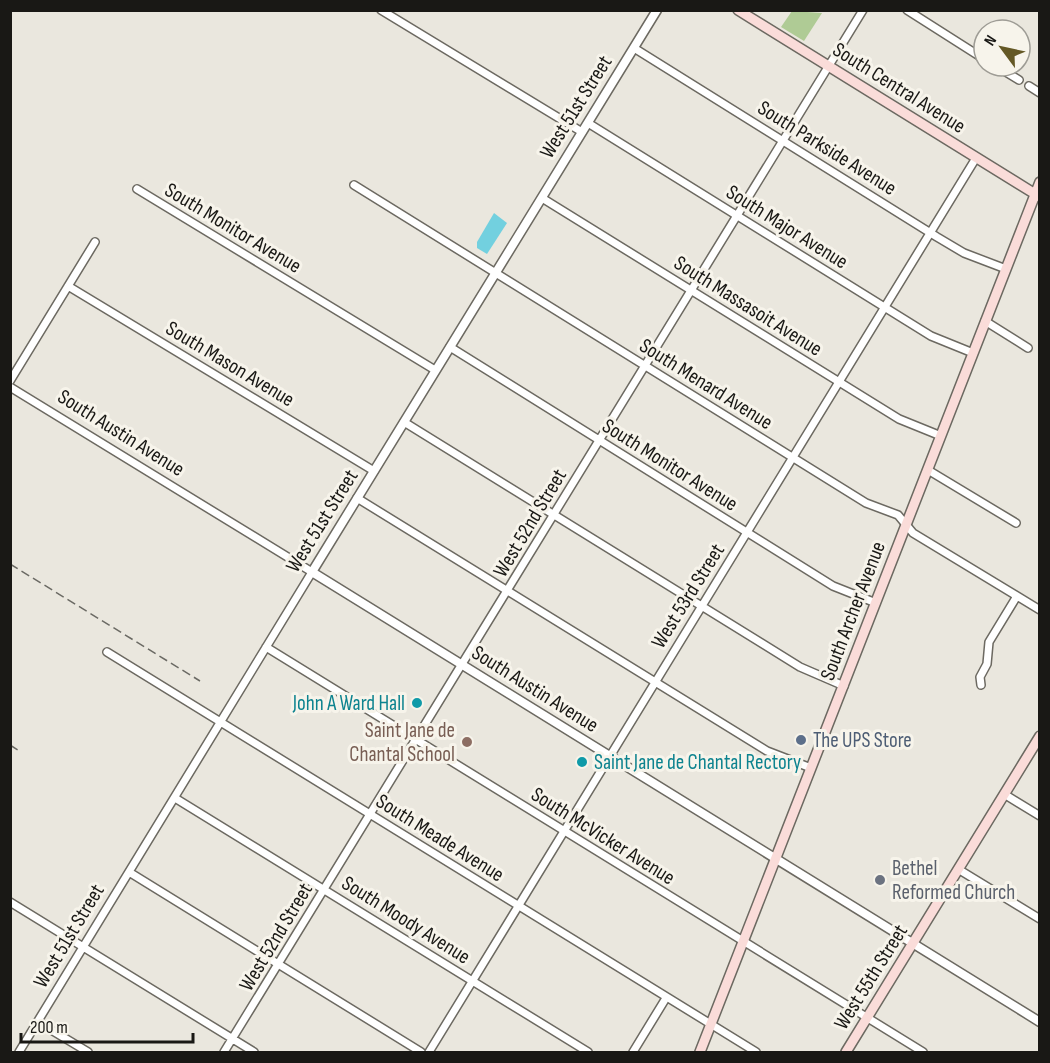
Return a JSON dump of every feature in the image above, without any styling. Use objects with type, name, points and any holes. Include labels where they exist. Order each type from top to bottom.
[{"type":"main road","name":"South Central Avenue","points":[[738,10],[1037,195]]},
{"type":"main road","name":"South Archer Avenue","points":[[700,1053],[985,321],[1037,195],[1040,182]]},
{"type":"main road","name":"West 55th Street","points":[[846,1053],[1040,735]]},
{"type":"street","points":[[381,10],[582,132]]},
{"type":"street","name":"West 51st Street","points":[[19,1053],[657,10]]},
{"type":"street","name":"West 52nd Street","points":[[224,1053],[864,10]]},
{"type":"street","points":[[907,10],[972,51]]},
{"type":"street","name":"South Parkside Avenue","points":[[634,48],[964,253],[1006,269]]},
{"type":"street","points":[[1029,86],[1040,93]]},
{"type":"street","name":"South Major Avenue","points":[[588,123],[931,336],[973,353]]},
{"type":"street","name":"West 53rd Street","points":[[429,1053],[976,158]]},
{"type":"street","name":"South Menard Avenue","points":[[354,185],[793,458],[866,502],[898,515],[913,533],[1040,610]]},
{"type":"street","name":"South Monitor Avenue","points":[[136,189],[435,370]]},
{"type":"street","name":"South Massasoit Avenue","points":[[542,198],[899,419],[941,436]]},
{"type":"street","points":[[10,381],[95,242]]},
{"type":"street","name":"South Mason Avenue","points":[[68,286],[374,471]]},
{"type":"street","points":[[985,321],[1028,348]]},
{"type":"street","name":"South Monitor Avenue","points":[[450,347],[833,586],[876,603]]},
{"type":"street","name":"South Austin Avenue","points":[[10,387],[1040,1022]]},
{"type":"street","points":[[404,422],[800,668],[844,686]]},
{"type":"street","points":[[928,470],[1016,523]]},
{"type":"street","points":[[357,498],[767,751],[811,768]]},
{"type":"street","points":[[981,685],[980,677],[987,664],[990,642],[1017,597]]},
{"type":"street","name":"South McVicker Avenue","points":[[266,647],[923,1053]]},
{"type":"street","name":"South Meade Avenue","points":[[107,652],[756,1053]]},
{"type":"street","points":[[1004,794],[1040,816]]},
{"type":"street","name":"South Moody Avenue","points":[[175,798],[588,1053]]},
{"type":"street","points":[[958,869],[1040,919]]},
{"type":"street","points":[[129,872],[421,1053]]},
{"type":"street","points":[[10,902],[254,1053]]},
{"type":"street","points":[[633,1053],[666,998]]},
{"type":"street","points":[[38,1022],[88,1053]]},
{"type":"green space","points":[[792,11],[822,13],[804,41],[781,27]]},
{"type":"water","points":[[494,213],[507,223],[487,254],[477,248],[477,242]]},
{"type":"railway","points":[[10,564],[200,681]]},
{"type":"railway","points":[[10,745],[21,752]]},
{"type":"place","name":"John A Ward Hall","points":[[417,703]]},
{"type":"place","name":"The UPS Store","points":[[801,740]]},
{"type":"place","name":"Saint Jane de Chantal School","points":[[467,742]]},
{"type":"place","name":"Saint Jane de Chantal Rectory","points":[[582,762]]},
{"type":"place","name":"Bethel Reformed Church","points":[[880,880]]}]
